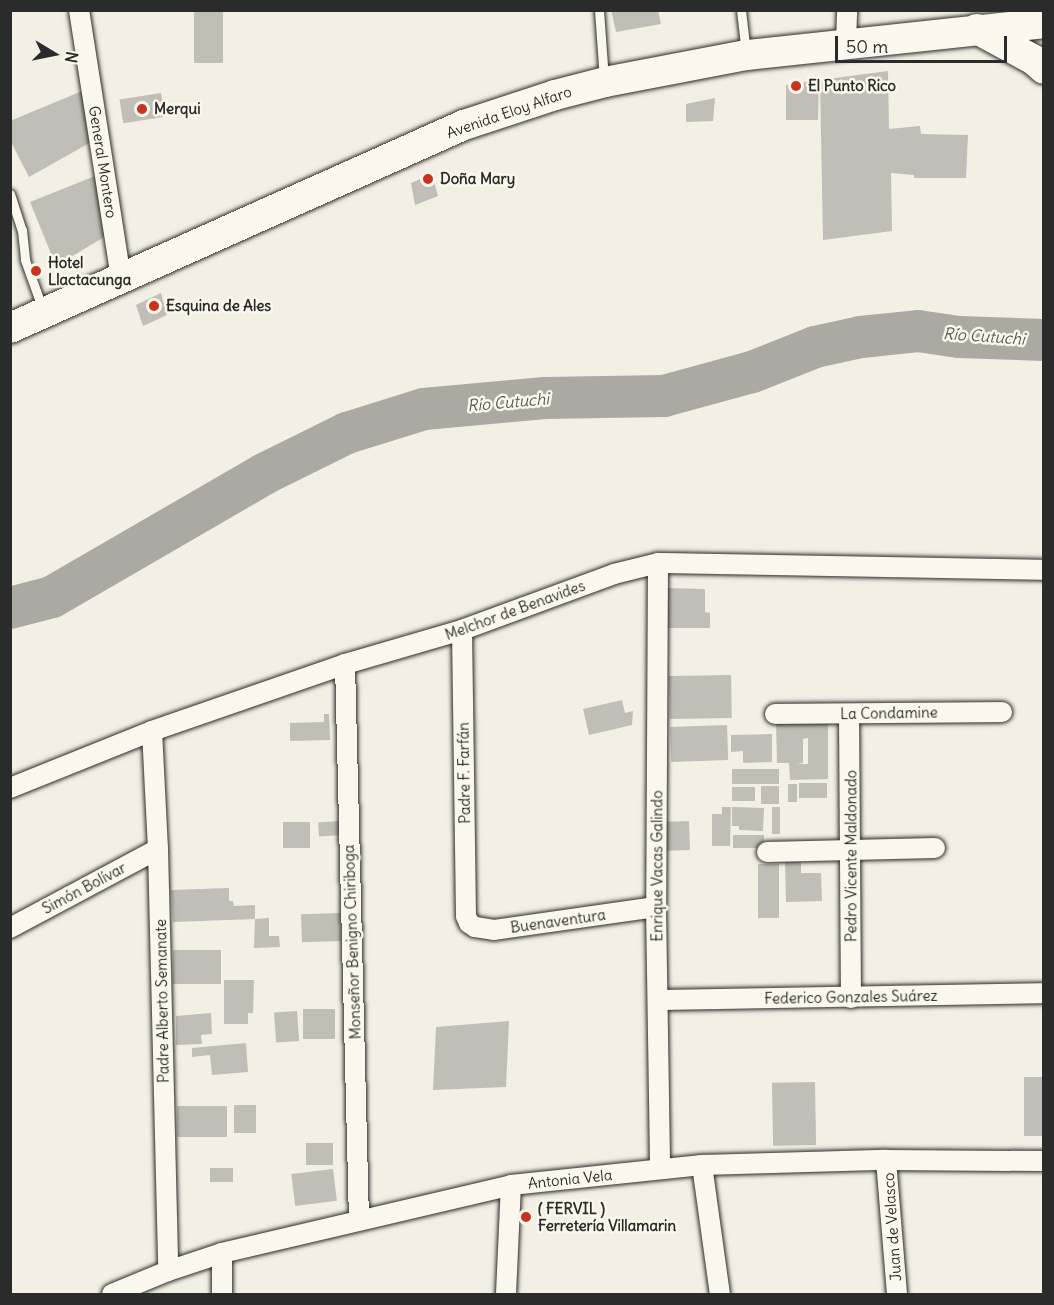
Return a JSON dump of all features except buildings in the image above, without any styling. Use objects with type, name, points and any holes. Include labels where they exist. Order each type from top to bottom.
[{"type":"main road","name":"Avenida Eloy Alfaro","points":[[10,328],[464,125],[555,95],[605,82],[747,55],[1043,23]]},
{"type":"main road","points":[[977,29],[1034,60],[1044,69]]},
{"type":"street","name":"General Montero","points":[[79,10],[121,277]]},
{"type":"street","points":[[846,43],[847,10]]},
{"type":"street","name":"Melchor de Benavides","points":[[10,788],[152,731],[345,664],[462,630],[614,574],[658,563],[1044,570]]},
{"type":"street","name":"Enrique Vacas Galindo","points":[[658,563],[656,907],[660,1169]]},
{"type":"street","name":"Padre F. Farfán","points":[[462,630],[466,916]]},
{"type":"street","name":"Monseñor Benigno Chiriboga","points":[[345,664],[359,1220]]},
{"type":"street","name":"La Condamine","points":[[775,714],[1002,712]]},
{"type":"street","name":"Pedro Vicente Maldonado","points":[[849,714],[852,851],[851,998]]},
{"type":"street","name":"Padre Alberto Semanate","points":[[152,731],[158,849],[168,1270]]},
{"type":"street","points":[[767,852],[935,848]]},
{"type":"street","name":"Simón Bolívar","points":[[10,928],[158,849]]},
{"type":"street","name":"Buenaventura","points":[[466,916],[475,927],[494,930],[656,907]]},
{"type":"street","name":"Federico Gonzales Suárez","points":[[658,1000],[1044,993]]},
{"type":"street","name":"Antonia Vela","points":[[112,1294],[168,1270],[222,1253],[511,1185],[702,1165],[886,1160],[1044,1161]]},
{"type":"street","name":"Juan de Velasco","points":[[886,1160],[897,1294]]},
{"type":"street","points":[[702,1165],[720,1294]]},
{"type":"street","points":[[506,1294],[511,1185]]},
{"type":"street","points":[[222,1253],[222,1294]]},
{"type":"lane","points":[[599,10],[605,82]]},
{"type":"lane","points":[[741,10],[747,55]]},
{"type":"lane","points":[[10,194],[22,230],[25,260],[44,312]]},
{"type":"waterway","name":"Río Cutuchi","points":[[10,608],[52,597],[264,474],[347,433],[424,409],[545,398],[664,396],[752,372],[815,347],[861,337],[918,331],[959,337],[1044,340]]},
{"type":"place","name":"El Punto Rico","points":[[796,86]]},
{"type":"place","name":"Merqui","points":[[142,109]]},
{"type":"place","name":"Doña Mary","points":[[428,179]]},
{"type":"place","name":"Hotel Llactacunga","points":[[36,271]]},
{"type":"place","name":"Esquina de Ales","points":[[154,306]]},
{"type":"place","name":"( FERVIL ) Ferretería Villamarin","points":[[526,1217]]}]
